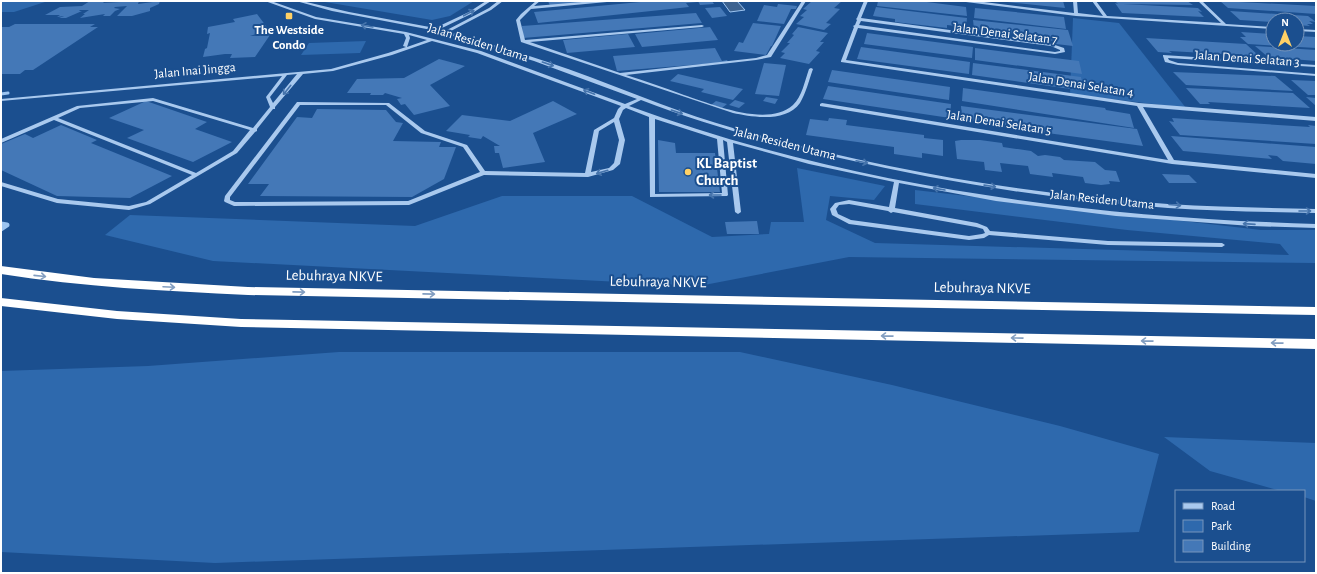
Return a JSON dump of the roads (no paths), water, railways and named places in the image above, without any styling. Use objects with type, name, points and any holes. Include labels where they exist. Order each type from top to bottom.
[{"type":"highway","name":"Lebuhraya NKVE","points":[[1,270],[34,276],[136,286],[248,291],[1316,311]]},
{"type":"highway","points":[[1,302],[117,315],[241,323],[1316,344]]},
{"type":"street","name":"Jalan Residen Utama","points":[[267,1],[315,18],[406,33],[447,43],[491,56],[652,116],[720,138],[809,162],[897,181],[996,199],[1116,214],[1251,224],[1316,226]]},
{"type":"street","name":"Jalan Residen Utama","points":[[298,1],[347,14],[436,30],[471,40],[532,59],[640,99],[730,129],[854,160],[985,185],[1056,195],[1195,207],[1316,211]]},
{"type":"street","name":"Jalan Inai Jingga","points":[[406,47],[421,37],[470,13],[490,1]]},
{"type":"street","name":"Jalan Inai Jingga","points":[[1,100],[331,70],[390,54],[406,47],[431,40],[468,21],[501,1]]},
{"type":"street","points":[[523,41],[518,20],[538,1]]},
{"type":"street","points":[[531,8],[607,1]]},
{"type":"street","points":[[620,74],[747,61],[769,56],[804,1]]},
{"type":"street","points":[[856,26],[866,1]]},
{"type":"street","points":[[966,1],[1106,18],[1265,28]]},
{"type":"street","points":[[1075,1],[1076,15]]},
{"type":"street","points":[[1094,1],[1106,18]]},
{"type":"street","points":[[1200,1],[1225,25]]},
{"type":"street","name":"Jalan Denai Selatan 7","points":[[856,26],[1055,53],[1063,52],[1059,47],[1052,45],[858,19]]},
{"type":"street","points":[[464,27],[468,21]]},
{"type":"street","points":[[409,25],[448,23]]},
{"type":"street","points":[[523,41],[702,26]]},
{"type":"street","name":"Jalan Denai Selatan 4","points":[[856,26],[843,61],[1139,105],[1316,119]]},
{"type":"street","points":[[1305,30],[1316,31]]},
{"type":"street","points":[[463,32],[471,40]]},
{"type":"street","points":[[406,33],[408,38],[406,47],[447,43]]},
{"type":"street","points":[[523,41],[725,110],[741,114],[763,116],[783,112],[796,106],[811,69]]},
{"type":"street","name":"Jalan Denai Selatan 3","points":[[1316,66],[1164,56],[1167,61],[1178,64],[1316,75]]},
{"type":"street","points":[[1,184],[57,201],[129,208],[148,203],[235,152],[274,108],[301,73]]},
{"type":"street","points":[[274,108],[268,97],[286,74]]},
{"type":"street","points":[[1,141],[79,107],[154,98],[255,130]]},
{"type":"street","points":[[588,175],[597,130],[616,119],[621,109],[625,106],[640,99]]},
{"type":"street","points":[[483,173],[465,146],[423,132],[387,104],[301,103],[298,104],[227,197],[227,201],[234,204],[409,202],[483,173],[588,175],[611,170],[617,164],[622,140],[616,119]]},
{"type":"street","name":"Jalan Denai Selatan 5","points":[[822,105],[1172,162],[1316,176]]},
{"type":"street","points":[[1139,105],[1172,162]]},
{"type":"street","points":[[652,116],[652,196],[725,196],[720,138],[730,129]]},
{"type":"street","points":[[54,118],[197,175]]},
{"type":"street","points":[[730,141],[738,212]]},
{"type":"street","points":[[891,210],[897,181]]},
{"type":"street","points":[[988,233],[985,228],[977,225],[849,202],[837,204],[833,209],[835,215],[849,222],[969,238],[984,236],[988,233],[1108,243],[1222,245]]},
{"type":"waterway","points":[[1,94],[8,93]]},
{"type":"waterway","points":[[1,224],[7,225],[1,229]]},
{"type":"place","name":"The Westside Condo","points":[[289,16]]},
{"type":"place","name":"KL Baptist Church","points":[[688,172]]}]
